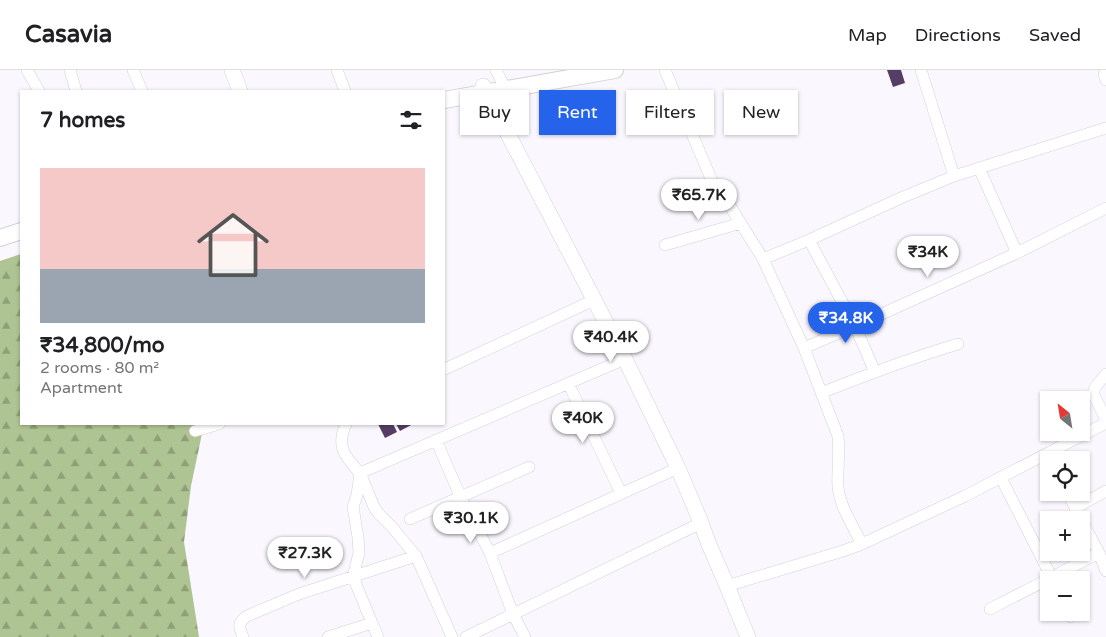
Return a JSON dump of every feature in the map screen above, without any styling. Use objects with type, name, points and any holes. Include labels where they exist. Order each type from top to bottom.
[{"type":"main road","points":[[485,90],[502,81],[569,70]]},
{"type":"main road","points":[[502,81],[615,70]]},
{"type":"main road","points":[[445,92],[460,91]]},
{"type":"main road","points":[[445,100],[460,96]]},
{"type":"main road","points":[[0,238],[20,231]]},
{"type":"main road","points":[[0,249],[20,242]]},
{"type":"street","points":[[27,70],[38,90]]},
{"type":"street","points":[[70,70],[76,90]]},
{"type":"street","points":[[133,70],[142,90]]},
{"type":"street","points":[[232,70],[240,90]]},
{"type":"street","points":[[337,70],[345,90]]},
{"type":"street","points":[[665,70],[712,181],[763,259],[804,348],[838,436],[838,487],[841,500],[862,544]]},
{"type":"street","points":[[921,70],[954,176]]},
{"type":"street","points":[[763,259],[954,176],[1106,128]]},
{"type":"street","points":[[508,135],[625,359],[678,468],[748,637]]},
{"type":"street","points":[[979,168],[1018,253]]},
{"type":"street","points":[[804,348],[1018,253],[1106,208]]},
{"type":"street","points":[[665,245],[741,223]]},
{"type":"street","points":[[809,240],[855,326],[875,372]]},
{"type":"street","points":[[445,368],[594,300]]},
{"type":"street","points":[[821,393],[875,372],[958,344]]},
{"type":"street","points":[[360,473],[625,359]]},
{"type":"street","points":[[1057,451],[1106,422],[1094,393],[1096,386],[1106,374]]},
{"type":"street","points":[[568,383],[622,493]]},
{"type":"street","points":[[195,431],[216,425]]},
{"type":"street","points":[[346,425],[341,437],[341,445],[345,455],[360,473],[374,507],[416,556],[452,637]]},
{"type":"street","points":[[436,440],[461,498],[490,553],[513,614],[525,637]]},
{"type":"street","points":[[727,586],[862,544],[1040,460]]},
{"type":"street","points":[[410,519],[529,467]]},
{"type":"street","points":[[490,553],[678,468]]},
{"type":"street","points":[[360,473],[353,507],[359,553],[353,576],[378,637]]},
{"type":"street","points":[[1000,478],[1048,571]]},
{"type":"street","points":[[1075,508],[1106,491]]},
{"type":"street","points":[[1072,501],[1099,553],[1106,571]]},
{"type":"street","points":[[466,637],[701,524]]},
{"type":"street","points":[[1066,571],[1099,553]]},
{"type":"street","points":[[243,637],[240,626],[241,621],[247,616],[299,594],[416,556]]},
{"type":"street","points":[[990,609],[1040,585]]},
{"type":"street","points":[[328,637],[372,623]]},
{"type":"green space","points":[[20,254],[20,425],[204,425],[191,486],[184,542],[199,637],[0,637],[0,261]]},
{"type":"building","points":[[887,70],[901,70],[905,83],[893,87]]},
{"type":"building","points":[[378,425],[394,425],[397,432],[385,438]]},
{"type":"building","points":[[397,425],[411,425],[400,431]]}]
